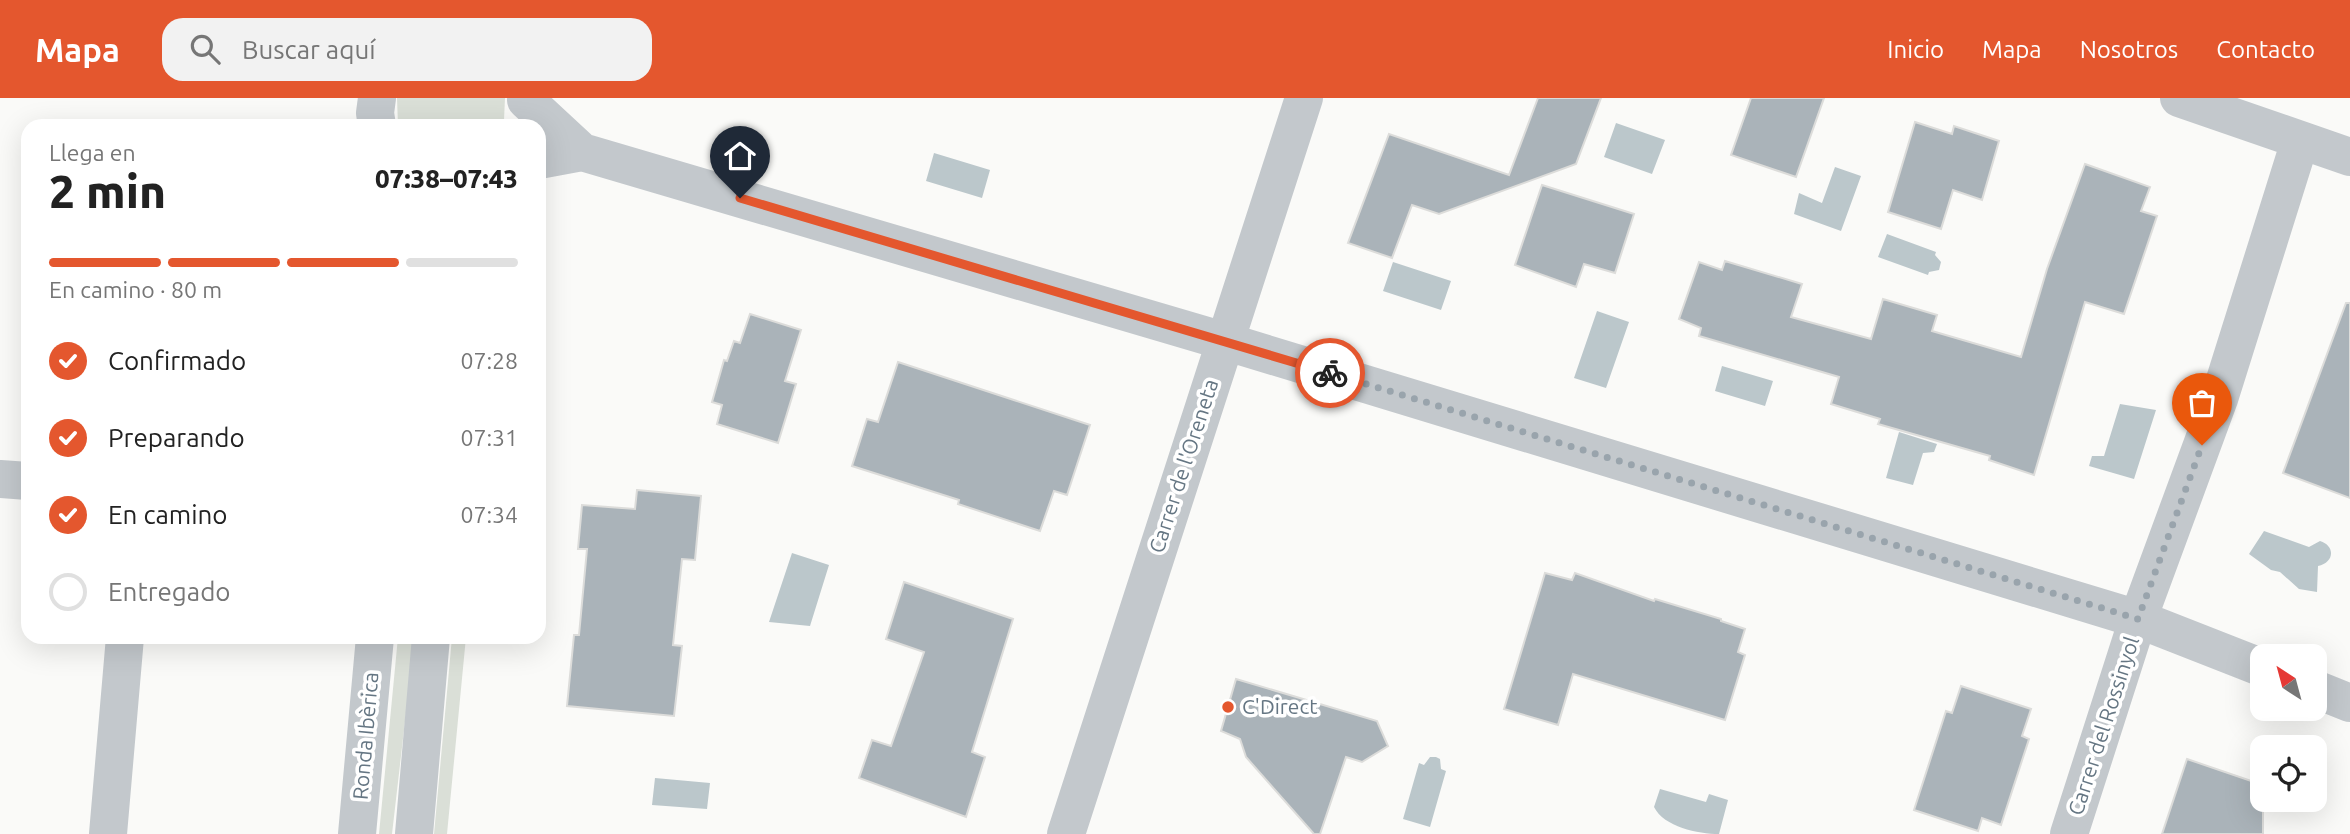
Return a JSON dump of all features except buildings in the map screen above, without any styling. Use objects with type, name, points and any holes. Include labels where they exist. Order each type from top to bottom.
[{"type":"street","name":"Carrer de l'Oreneta","points":[[1066,834],[1304,98]]},
{"type":"street","points":[[2179,98],[2350,158]]},
{"type":"street","points":[[525,108],[539,119]]},
{"type":"street","points":[[546,124],[582,152],[1224,341],[2138,619],[2250,663]]},
{"type":"street","name":"Carrer del Rossinyol","points":[[2069,834],[2138,619],[2218,399],[2300,141]]},
{"type":"street","points":[[546,159],[582,152]]},
{"type":"street","points":[[0,479],[21,480]]},
{"type":"street","points":[[108,834],[124,644]]},
{"type":"street","name":"Ronda Ibèrica","points":[[357,834],[374,644]]},
{"type":"street","points":[[414,834],[431,644]]},
{"type":"street","points":[[2328,694],[2350,703]]},
{"type":"shaded area","points":[[397,98],[505,98],[504,119],[398,119]]},
{"type":"shaded area","points":[[1616,123],[1665,140],[1652,174],[1604,157]]},
{"type":"shaded area","points":[[934,153],[990,170],[982,198],[926,181]]},
{"type":"shaded area","points":[[1835,167],[1861,176],[1841,231],[1794,214],[1799,193],[1822,203]]},
{"type":"shaded area","points":[[1887,234],[1936,252],[1935,255],[1941,262],[1939,270],[1929,272],[1928,275],[1878,257]]},
{"type":"shaded area","points":[[1393,262],[1451,281],[1441,310],[1383,291]]},
{"type":"shaded area","points":[[1597,311],[1629,322],[1606,388],[1574,378]]},
{"type":"shaded area","points":[[1722,366],[1773,381],[1765,406],[1715,391]]},
{"type":"shaded area","points":[[2120,404],[2156,410],[2134,479],[2089,466],[2092,456],[2104,456]]},
{"type":"shaded area","points":[[1899,432],[1937,444],[1934,452],[1923,453],[1913,485],[1886,478]]},
{"type":"shaded area","points":[[2264,531],[2309,547],[2320,541],[2329,547],[2330,558],[2318,566],[2317,592],[2299,589],[2280,572],[2271,570],[2249,554]]},
{"type":"shaded area","points":[[792,553],[829,565],[810,626],[769,622]]},
{"type":"shaded area","points":[[397,644],[414,644],[392,834],[379,834]]},
{"type":"shaded area","points":[[451,644],[465,644],[447,834],[434,834]]},
{"type":"shaded area","points":[[1430,757],[1440,759],[1441,769],[1446,771],[1430,827],[1403,819],[1419,763],[1424,765]]},
{"type":"shaded area","points":[[655,778],[710,783],[707,809],[652,805]]},
{"type":"shaded area","points":[[1660,789],[1706,802],[1709,794],[1728,800],[1719,834],[1692,831],[1665,820],[1654,807]]},
{"type":"way so far","points":[[1330,373],[2138,619],[2202,445]]},
{"type":"place","name":"C'Direct","points":[[1228,707]]},
{"type":"route","points":[[740,198],[1330,373]]}]
